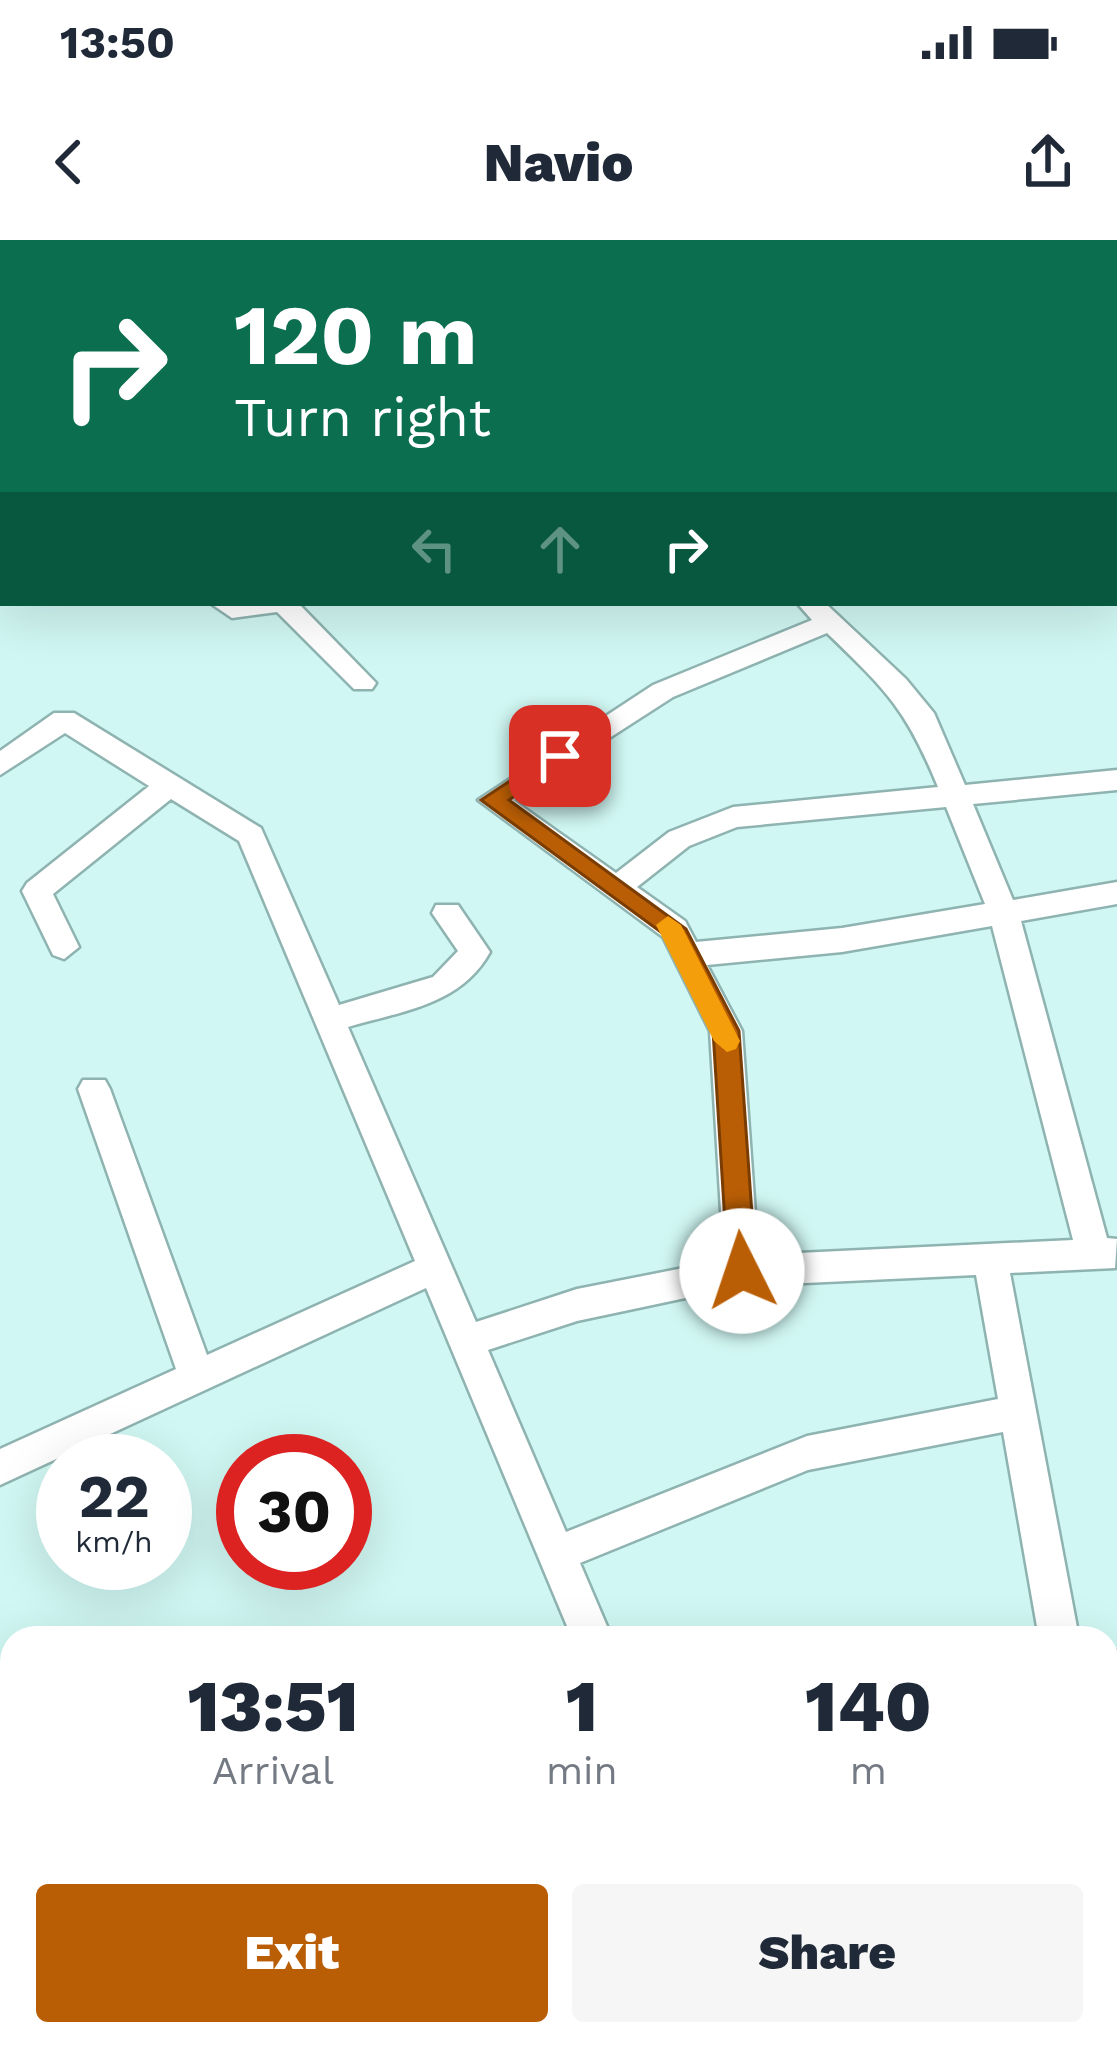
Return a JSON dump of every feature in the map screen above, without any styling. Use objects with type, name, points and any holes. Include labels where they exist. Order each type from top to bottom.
[{"type":"street","points":[[227,606],[232,610],[261,606]]},
{"type":"street","points":[[286,606],[363,683]]},
{"type":"street","points":[[465,1342],[577,1305],[742,1271],[1106,1253],[1004,913],[924,720],[897,685],[820,613],[662,691],[492,800],[674,929],[726,1031],[742,1271]]},
{"type":"street","points":[[0,765],[64,720],[250,835],[587,1626]]},
{"type":"street","points":[[616,888],[679,839],[733,817],[1117,780]]},
{"type":"street","points":[[64,947],[37,891],[169,785]]},
{"type":"street","points":[[687,955],[842,940],[1117,893]]},
{"type":"street","points":[[329,1020],[444,986],[475,952],[447,913]]},
{"type":"street","points":[[94,1090],[195,1373]]},
{"type":"street","points":[[990,1256],[1057,1626]]},
{"type":"street","points":[[0,1466],[195,1373],[435,1268]]},
{"type":"street","points":[[557,1554],[807,1453],[1018,1412]]},
{"type":"slow traffic","points":[[668,925],[726,1031],[727,1041]]},
{"type":"route","points":[[560,756],[492,800],[674,929],[726,1031],[742,1271]]}]
